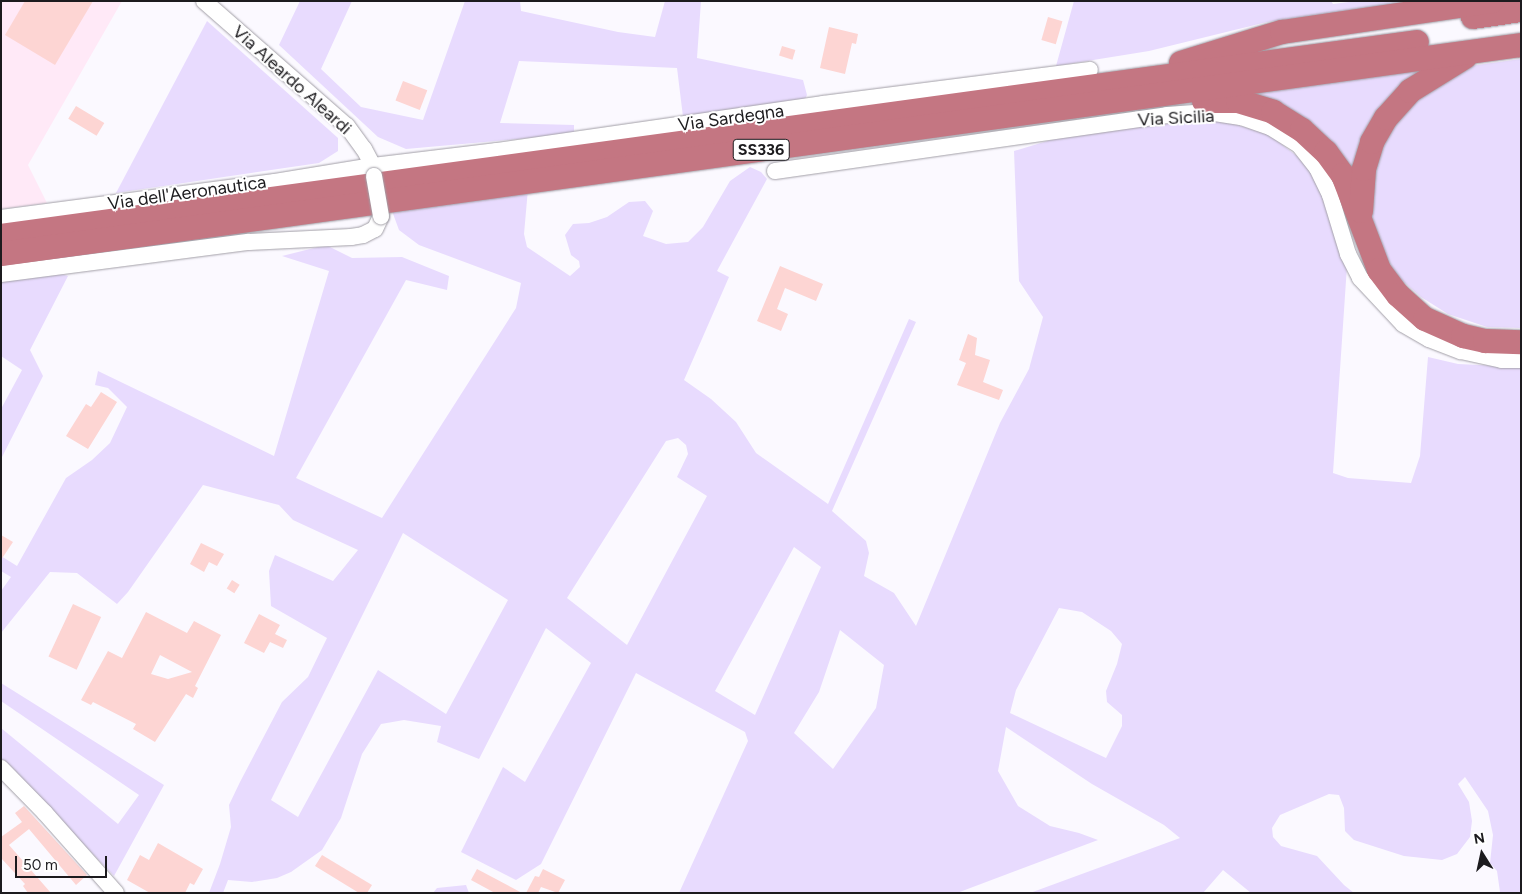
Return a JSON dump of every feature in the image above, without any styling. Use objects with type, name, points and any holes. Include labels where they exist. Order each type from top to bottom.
[{"type":"highway","points":[[1118,92],[1179,63],[1282,32],[1492,1]]},
{"type":"highway","points":[[1179,63],[1316,40],[1521,10]]},
{"type":"highway","name":"SS336","points":[[1,254],[1118,92],[1521,28]]},
{"type":"highway","name":"SS336","points":[[1,236],[1118,92],[1521,45]]},
{"type":"highway","points":[[1364,230],[1361,195],[1364,169],[1372,142],[1386,118],[1397,104],[1423,81],[1476,51]]},
{"type":"highway","points":[[1118,92],[1238,101],[1273,112],[1302,130],[1326,152],[1343,175],[1373,257],[1387,282],[1404,301],[1425,319],[1463,336],[1485,341],[1521,342]]},
{"type":"street","name":"Via Aleardo Aleardi","points":[[204,1],[347,126],[374,171]]},
{"type":"street","name":"Via Sardegna","points":[[374,171],[497,151],[823,104],[1090,70]]},
{"type":"street","name":"Via Sicilia","points":[[775,171],[1166,115],[1208,112],[1241,118],[1270,127],[1299,145],[1317,168],[1330,194],[1348,254],[1360,278],[1404,324],[1429,339],[1461,351],[1502,360],[1521,360]]},
{"type":"street","points":[[1,274],[249,242],[351,237],[375,229],[381,216],[374,171]]},
{"type":"street","name":"Via dell'Aeronautica","points":[[1,218],[374,171]]},
{"type":"street","points":[[1,768],[45,813],[116,893]]},
{"type":"shaded area","points":[[1,1],[122,1],[28,165],[47,203],[1,209]]},
{"type":"shaded area","points":[[300,1],[352,1],[321,69],[361,107],[423,120],[465,1],[520,1],[521,11],[618,32],[655,37],[665,1],[701,1],[697,58],[803,80],[807,95],[800,109],[684,125],[677,68],[519,61],[500,123],[574,125],[574,134],[406,149],[378,137],[279,45]]},
{"type":"shaded area","points":[[1074,1],[1331,1],[1333,4],[1357,1],[1412,3],[1267,22],[1149,51],[1056,66]]},
{"type":"shaded area","points":[[207,21],[338,138],[338,151],[319,163],[116,193]]},
{"type":"shaded area","points":[[1521,59],[1521,328],[1487,327],[1448,314],[1421,297],[1396,275],[1377,241],[1369,204],[1378,144],[1415,95],[1470,66]]},
{"type":"shaded area","points":[[1424,69],[1356,188],[1245,94]]},
{"type":"shaded area","points":[[1203,120],[1224,121],[1268,134],[1297,156],[1313,174],[1325,197],[1347,266],[1333,473],[1348,478],[1411,483],[1420,456],[1428,357],[1458,364],[1521,367],[1521,893],[1500,892],[1497,871],[1490,863],[1493,835],[1488,811],[1465,777],[1458,784],[1469,802],[1472,821],[1470,837],[1457,854],[1442,860],[1404,856],[1354,840],[1345,831],[1344,808],[1339,795],[1329,794],[1280,815],[1272,828],[1273,837],[1281,846],[1317,856],[1354,893],[1251,893],[1223,870],[1203,893],[1030,893],[1180,838],[1164,825],[1092,784],[1006,727],[998,771],[1018,806],[1050,826],[1098,840],[957,893],[679,893],[748,741],[745,732],[636,673],[541,864],[516,880],[461,852],[503,767],[525,782],[591,663],[546,628],[479,759],[437,742],[441,726],[404,720],[381,724],[362,754],[341,818],[322,850],[291,872],[277,878],[252,882],[228,880],[223,893],[209,893],[231,827],[229,805],[282,702],[308,677],[327,638],[271,606],[269,571],[275,555],[333,581],[358,550],[293,520],[279,505],[203,485],[128,592],[117,604],[77,573],[50,572],[1,633],[1,591],[11,577],[1,571],[1,556],[17,566],[66,478],[92,460],[110,443],[127,407],[108,388],[95,385],[98,371],[274,456],[329,271],[282,256],[326,245],[352,258],[402,257],[449,276],[447,290],[406,280],[296,478],[382,518],[516,308],[521,283],[419,245],[399,230],[392,211],[528,189],[524,234],[527,247],[570,276],[580,267],[579,261],[571,255],[565,235],[573,224],[589,223],[607,217],[629,202],[645,201],[653,211],[643,236],[666,244],[688,242],[703,227],[730,181],[750,167],[761,172],[767,179],[717,271],[729,277],[684,380],[711,399],[736,422],[756,453],[828,504],[909,319],[916,322],[832,511],[866,541],[869,553],[864,576],[894,593],[916,626],[1000,423],[1029,369],[1043,317],[1019,281],[1014,151],[1067,135]],"holes":[[[678,438],[686,445],[688,454],[677,477],[707,496],[627,645],[567,598],[666,441]],[[403,533],[508,600],[446,714],[378,670],[298,817],[271,800]],[[794,547],[821,567],[755,715],[715,691]],[[1059,608],[1082,612],[1111,631],[1122,644],[1117,664],[1106,691],[1107,702],[1122,715],[1122,726],[1106,758],[1010,713],[1016,690]],[[840,630],[884,665],[876,708],[833,769],[794,733],[819,692]]]},
{"type":"shaded area","points":[[52,271],[68,276],[30,350],[43,376],[1,459],[1,409],[22,370],[1,356],[1,278]]},
{"type":"shaded area","points":[[1,683],[164,785],[114,876],[1,759],[1,728],[118,824],[139,795],[1,701]]},
{"type":"shaded area","points":[[466,885],[469,893],[433,893],[437,888]]},
{"type":"building","points":[[25,1],[93,1],[55,65],[5,35]]},
{"type":"building","points":[[1048,17],[1062,21],[1056,44],[1041,40]]},
{"type":"building","points":[[829,27],[858,34],[856,44],[852,43],[845,74],[820,68]]},
{"type":"building","points":[[782,46],[795,50],[792,60],[779,56]]},
{"type":"building","points":[[403,81],[427,90],[420,110],[395,101]]},
{"type":"building","points":[[76,106],[104,123],[97,136],[68,119]]},
{"type":"building","points":[[780,266],[823,284],[816,301],[785,288],[777,309],[788,314],[781,331],[757,321]]},
{"type":"building","points":[[968,334],[977,338],[975,355],[990,360],[983,382],[1003,390],[999,400],[957,385],[966,363],[959,360]]},
{"type":"building","points":[[101,392],[117,402],[88,449],[66,436],[86,404],[91,407]]},
{"type":"building","points":[[1,535],[13,542],[1,560]]},
{"type":"building","points":[[201,543],[224,554],[217,566],[209,562],[204,572],[190,564]]},
{"type":"building","points":[[232,580],[240,585],[234,593],[227,588]]},
{"type":"building","points":[[73,604],[101,617],[77,670],[48,657]]},
{"type":"building","points":[[146,612],[187,633],[194,621],[221,635],[195,686],[198,688],[193,698],[186,694],[155,742],[133,729],[136,724],[93,702],[91,705],[81,700],[108,651],[122,658]],"holes":[[[160,655],[192,672],[168,679],[151,674]]]},
{"type":"building","points":[[259,614],[280,625],[275,634],[287,640],[283,648],[270,642],[264,653],[244,643]]},
{"type":"building","points":[[24,806],[87,875],[76,885],[29,829],[9,845],[51,893],[28,893],[23,886],[25,884],[1,858],[1,837],[22,822],[15,813]]},
{"type":"building","points":[[158,843],[203,869],[194,885],[190,883],[185,893],[150,893],[127,880],[140,855],[149,860]]},
{"type":"building","points":[[322,855],[372,885],[367,893],[359,893],[315,866]]},
{"type":"building","points":[[477,869],[522,893],[495,893],[471,880]]},
{"type":"building","points":[[543,869],[565,880],[558,893],[541,887],[538,893],[526,893],[535,876],[539,877]]}]
